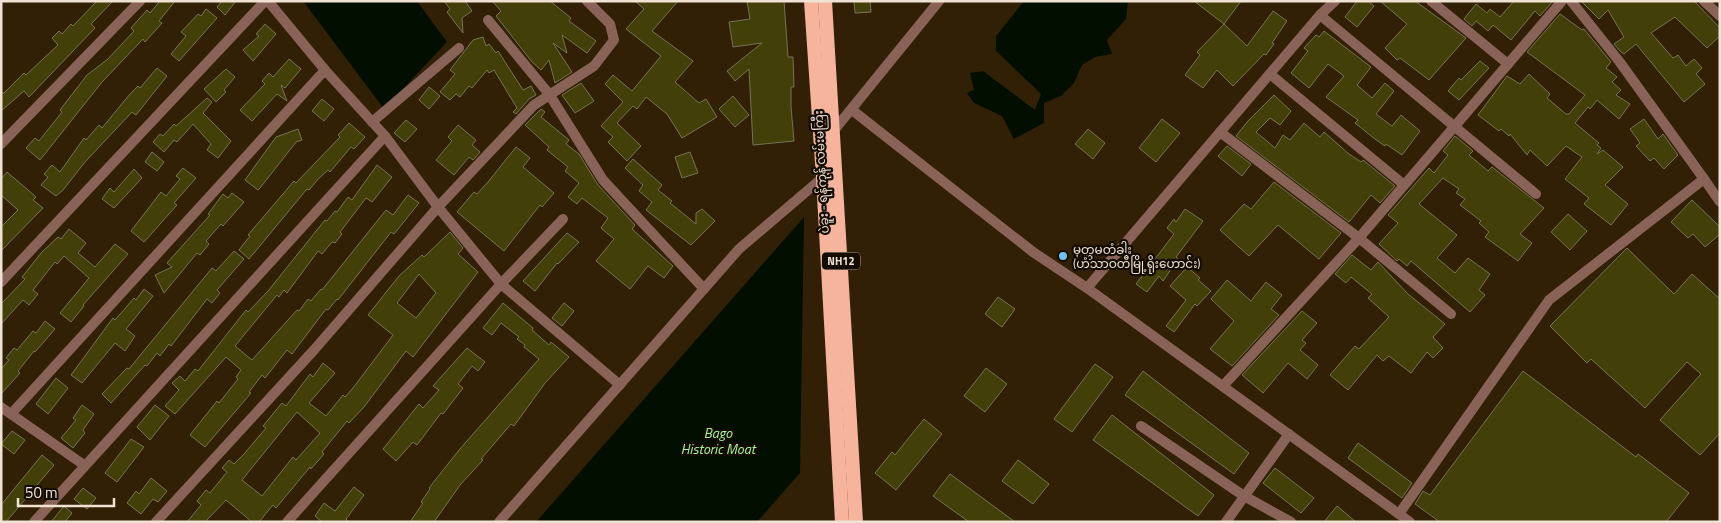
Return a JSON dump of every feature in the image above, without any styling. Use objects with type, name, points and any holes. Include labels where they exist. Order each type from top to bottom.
[{"type":"highway","name":"ပဲခူး - ရန်ကုန် လမ်းမကြီး","points":[[811,1],[821,142],[842,522]]},
{"type":"highway","name":"ပဲခူး - ရန်ကုန် လမ်းမကြီး","points":[[825,1],[856,522]]},
{"type":"street","points":[[1,144],[140,1]]},
{"type":"street","points":[[1,282],[267,1],[325,70],[385,136],[438,207],[501,284],[620,385]]},
{"type":"street","points":[[156,522],[314,350],[438,207],[534,104],[594,66],[614,40],[610,24],[587,1]]},
{"type":"street","points":[[821,142],[834,131],[852,110],[939,1]]},
{"type":"street","points":[[1087,288],[1320,15],[1335,1]]},
{"type":"street","points":[[1431,1],[1508,64]]},
{"type":"street","points":[[1223,386],[1359,238],[1403,184],[1562,1]]},
{"type":"street","points":[[1571,1],[1619,61],[1720,202]]},
{"type":"street","points":[[1704,1],[1720,16]]},
{"type":"street","points":[[1320,15],[1536,194]]},
{"type":"street","points":[[488,20],[549,94],[603,180],[704,289]]},
{"type":"street","points":[[372,122],[459,48]]},
{"type":"street","points":[[11,414],[325,70]]},
{"type":"street","points":[[1270,74],[1403,184]]},
{"type":"street","points":[[852,110],[1033,252],[1087,288],[1410,522]]},
{"type":"street","points":[[1220,132],[1359,238],[1451,314]]},
{"type":"street","points":[[34,522],[385,136]]},
{"type":"street","points":[[499,522],[739,249],[835,167]]},
{"type":"street","points":[[1399,514],[1549,300],[1704,179]]},
{"type":"street","points":[[287,522],[501,284],[563,219]]},
{"type":"street","points":[[1,407],[84,465]]},
{"type":"street","points":[[1141,426],[1244,496],[1291,522]]},
{"type":"street","points":[[1226,522],[1289,434]]},
{"type":"water","points":[[303,1],[417,1],[447,42],[384,109]]},
{"type":"water","points":[[1024,1],[1128,1],[1126,19],[1107,40],[1112,54],[1095,57],[1082,65],[1074,83],[1061,96],[1044,103],[1044,123],[1014,139],[1002,116],[974,103],[967,93],[974,90],[970,73],[983,71],[1035,110],[1041,94],[996,51],[996,36]]},
{"type":"water","name":"Bago Historic Moat","points":[[804,217],[800,473],[757,522],[536,522]]},
{"type":"building","points":[[97,1],[113,1],[91,24],[95,28],[29,97],[24,91],[1,111],[1,93],[4,93],[24,73],[26,75],[58,45],[52,38],[59,31],[62,34],[71,24],[73,26]]},
{"type":"building","points":[[160,1],[175,1],[159,21],[162,23],[145,42],[143,39],[102,82],[40,160],[26,148],[35,138],[39,141],[62,112],[60,110],[87,75],[108,59],[134,31],[131,28],[147,10],[150,13]]},
{"type":"building","points":[[222,1],[236,1],[225,15],[217,7]]},
{"type":"building","points":[[444,1],[465,1],[472,11],[462,18],[463,33],[447,12],[450,9]]},
{"type":"building","points":[[492,1],[550,1],[571,18],[569,21],[596,41],[587,53],[562,35],[567,53],[553,43],[572,72],[555,83],[549,60],[541,70],[532,62],[496,16],[501,11]]},
{"type":"building","points":[[635,1],[678,1],[652,31],[693,61],[675,82],[699,103],[706,99],[717,117],[682,138],[667,114],[646,97],[637,109],[633,106],[617,123],[641,146],[627,161],[608,142],[613,137],[601,126],[623,102],[605,84],[613,75],[632,91],[661,56],[626,29],[644,9]]},
{"type":"building","points":[[747,1],[784,1],[788,57],[793,57],[794,87],[791,87],[791,107],[794,141],[753,145],[749,69],[735,81],[727,71],[762,43],[733,47],[729,22],[750,19]]},
{"type":"building","points":[[854,1],[870,1],[871,12],[855,13]]},
{"type":"building","points":[[1194,1],[1241,1],[1224,24]]},
{"type":"building","points":[[1357,1],[1368,1],[1374,6],[1357,27],[1345,17]]},
{"type":"building","points":[[1380,1],[1415,1],[1466,38],[1429,80],[1400,58],[1397,60],[1385,48],[1407,24]]},
{"type":"building","points":[[1514,1],[1553,1],[1540,16],[1535,11],[1511,40],[1493,25],[1488,31],[1476,21],[1472,26],[1464,19],[1476,4],[1487,13],[1490,9],[1500,17]]},
{"type":"building","points":[[1581,1],[1694,1],[1720,28],[1720,36],[1707,48],[1675,17],[1651,33],[1673,58],[1678,55],[1686,66],[1694,59],[1702,68],[1696,74],[1705,84],[1684,102],[1636,44],[1624,54],[1614,44],[1624,37],[1608,10],[1599,19]]},
{"type":"building","points":[[206,9],[217,18],[179,61],[171,54],[186,36],[181,32],[198,14],[201,16]]},
{"type":"building","points":[[1273,11],[1287,21],[1266,55],[1264,54],[1233,86],[1217,70],[1203,88],[1185,75],[1200,55],[1197,52],[1224,24],[1247,46]]},
{"type":"building","points":[[1560,14],[1582,30],[1584,29],[1611,62],[1606,68],[1617,77],[1612,82],[1621,90],[1616,95],[1630,104],[1619,119],[1597,100],[1590,109],[1588,107],[1575,123],[1599,143],[1597,145],[1601,148],[1597,154],[1603,150],[1623,167],[1605,185],[1628,204],[1611,225],[1584,204],[1589,198],[1565,179],[1582,157],[1566,146],[1547,166],[1530,150],[1527,155],[1510,134],[1509,136],[1501,129],[1499,131],[1478,115],[1507,76],[1520,84],[1529,74],[1550,94],[1547,98],[1566,114],[1569,114],[1585,95],[1527,52]]},
{"type":"building","points":[[265,24],[276,34],[253,61],[243,50],[259,36],[256,34]]},
{"type":"building","points":[[1324,31],[1371,67],[1357,85],[1372,98],[1385,83],[1394,91],[1376,114],[1392,126],[1401,115],[1420,131],[1402,155],[1375,139],[1355,123],[1358,120],[1326,97],[1344,76],[1328,64],[1309,88],[1291,73],[1308,51],[1304,48],[1316,35],[1319,37]]},
{"type":"building","points":[[483,37],[486,46],[489,44],[496,53],[498,51],[523,90],[531,86],[536,95],[529,99],[516,114],[513,112],[517,108],[494,70],[489,73],[487,70],[472,88],[469,86],[460,97],[456,94],[450,100],[440,92],[455,74],[450,70],[473,40]]},
{"type":"building","points":[[289,59],[301,69],[285,88],[281,85],[287,101],[277,94],[252,121],[240,110],[265,84],[262,81],[269,73],[273,77]]},
{"type":"building","points":[[1480,61],[1489,68],[1459,100],[1448,91],[1459,78],[1461,80]]},
{"type":"building","points":[[157,68],[167,76],[136,115],[132,112],[85,162],[63,190],[56,196],[41,185],[48,177],[44,174],[52,165],[60,172],[84,138],[86,140],[99,125],[102,128],[130,94],[138,86],[140,88]]},
{"type":"building","points":[[226,69],[235,77],[224,90],[226,92],[216,102],[204,89]]},
{"type":"building","points":[[581,83],[594,101],[575,113],[562,95]]},
{"type":"building","points":[[429,87],[440,96],[429,109],[419,100]]},
{"type":"building","points":[[1274,95],[1291,111],[1280,125],[1270,118],[1256,132],[1275,148],[1283,135],[1290,140],[1304,123],[1320,137],[1324,132],[1349,154],[1361,162],[1363,160],[1395,186],[1380,203],[1371,195],[1349,222],[1236,136]]},
{"type":"building","points":[[733,96],[749,115],[735,127],[719,109]]},
{"type":"building","points":[[207,98],[212,102],[203,113],[231,141],[218,158],[207,150],[211,144],[193,124],[177,142],[174,140],[164,152],[153,142],[160,134],[163,136],[174,124],[176,126]]},
{"type":"building","points":[[322,99],[334,109],[324,121],[312,111]]},
{"type":"building","points":[[541,109],[545,112],[541,117],[569,140],[566,144],[579,154],[598,185],[635,225],[632,229],[673,266],[664,278],[648,266],[630,289],[596,261],[614,239],[601,228],[608,218],[582,198],[577,204],[568,197],[579,183],[565,171],[568,167],[547,150],[549,147],[525,125]]},
{"type":"building","points":[[1162,119],[1180,133],[1156,162],[1139,148]]},
{"type":"building","points":[[1644,119],[1658,139],[1663,134],[1678,155],[1664,169],[1654,158],[1650,161],[1636,146],[1640,143],[1630,129]]},
{"type":"building","points":[[406,120],[417,129],[405,142],[394,133]]},
{"type":"building","points":[[349,123],[365,137],[354,149],[351,147],[330,172],[328,170],[309,190],[307,189],[249,259],[239,250],[250,236],[248,235],[294,181],[296,183],[340,137],[338,135]]},
{"type":"building","points":[[458,125],[476,140],[472,145],[480,152],[473,160],[469,157],[454,175],[436,160],[452,141],[448,137]]},
{"type":"building","points":[[298,129],[302,140],[296,142],[258,190],[245,180],[276,137]]},
{"type":"building","points":[[1088,129],[1105,143],[1093,159],[1075,144]]},
{"type":"building","points":[[1455,136],[1473,151],[1469,155],[1488,171],[1492,167],[1544,208],[1520,234],[1532,243],[1518,261],[1485,237],[1489,232],[1479,223],[1481,221],[1460,205],[1465,199],[1456,193],[1459,189],[1443,178],[1419,204],[1457,235],[1437,258],[1455,273],[1468,258],[1490,274],[1479,290],[1485,295],[1470,312],[1411,261],[1407,266],[1399,259],[1397,261],[1379,244],[1398,223],[1388,215],[1429,168],[1434,173],[1448,155],[1443,151]]},
{"type":"building","points":[[1227,146],[1251,164],[1242,176],[1218,156]]},
{"type":"building","points":[[516,147],[530,158],[523,167],[554,193],[542,207],[540,205],[504,251],[457,212],[474,192],[477,194],[488,182]]},
{"type":"building","points":[[152,152],[164,162],[157,171],[145,162]]},
{"type":"building","points":[[690,152],[698,173],[682,178],[675,157]]},
{"type":"building","points":[[633,159],[662,185],[658,190],[672,201],[670,203],[696,224],[696,213],[702,209],[715,221],[691,245],[646,210],[652,202],[639,191],[643,185],[625,168]]},
{"type":"building","points":[[377,165],[392,177],[372,202],[366,198],[340,232],[342,234],[335,243],[332,242],[322,254],[318,251],[287,293],[284,290],[279,297],[277,295],[235,346],[252,360],[308,299],[311,301],[322,290],[386,210],[393,215],[408,195],[419,203],[394,234],[391,232],[338,300],[328,310],[326,309],[292,354],[287,350],[265,378],[262,375],[249,392],[251,393],[205,447],[190,435],[217,401],[219,403],[238,379],[236,377],[241,370],[226,357],[175,414],[165,406],[179,390],[172,383],[180,376],[185,381],[195,369],[198,371],[246,310],[248,312],[268,291],[325,220],[327,221],[335,211],[337,212],[348,197],[352,200]]},
{"type":"building","points":[[183,168],[196,178],[174,203],[177,205],[144,242],[131,231],[161,192],[166,196],[180,179],[176,176]]},
{"type":"building","points":[[134,169],[142,178],[114,208],[102,199],[110,188],[114,192]]},
{"type":"building","points":[[7,172],[36,197],[33,200],[43,208],[1,251],[1,227],[18,210],[1,195],[1,179]]},
{"type":"building","points":[[1274,182],[1341,233],[1319,259],[1278,225],[1249,256],[1220,230],[1244,204],[1251,209]]},
{"type":"building","points":[[232,193],[244,202],[223,226],[221,224],[206,241],[209,244],[200,255],[197,253],[164,293],[155,275],[172,267],[167,263],[210,215],[208,214],[223,194],[228,198]]},
{"type":"building","points":[[1692,200],[1720,227],[1720,234],[1705,247],[1693,234],[1688,238],[1671,222]]},
{"type":"building","points":[[1185,209],[1203,221],[1176,257],[1178,259],[1163,281],[1159,276],[1147,292],[1136,284],[1174,234],[1167,228],[1174,219],[1176,222]]},
{"type":"building","points":[[1568,214],[1587,231],[1570,250],[1551,232]]},
{"type":"building","points":[[69,229],[86,243],[78,253],[95,267],[115,244],[128,254],[83,305],[71,322],[60,313],[89,278],[64,256],[57,264],[55,262],[33,290],[38,294],[29,305],[23,300],[1,324],[1,304],[25,279],[22,277],[42,252],[58,237],[61,239]]},
{"type":"building","points":[[450,232],[463,248],[458,254],[478,272],[413,357],[406,351],[364,407],[349,423],[347,421],[322,452],[324,454],[311,469],[310,467],[276,508],[273,505],[259,522],[252,522],[226,500],[205,522],[187,522],[201,505],[197,501],[206,490],[210,493],[227,472],[222,468],[229,460],[234,464],[244,454],[266,428],[263,426],[282,403],[286,406],[310,374],[313,377],[323,363],[335,373],[309,403],[326,416],[343,395],[345,397],[393,335],[368,315],[399,276],[422,255],[424,257]],"holes":[[[419,274],[436,293],[416,318],[397,303]],[[297,412],[320,433],[296,460],[293,457],[262,496],[242,480]]]},
{"type":"building","points":[[567,233],[579,242],[557,263],[535,291],[523,281]]},
{"type":"building","points":[[1627,248],[1674,294],[1692,274],[1720,299],[1720,433],[1700,455],[1660,420],[1701,374],[1687,362],[1645,408],[1591,359],[1587,363],[1550,326]]},
{"type":"building","points":[[234,251],[244,259],[217,290],[220,293],[212,303],[207,299],[171,346],[169,344],[160,356],[157,353],[111,403],[102,394],[127,368],[129,369],[212,268],[216,271]]},
{"type":"building","points":[[1352,255],[1371,270],[1378,262],[1408,294],[1445,324],[1433,337],[1443,348],[1433,358],[1427,352],[1411,373],[1389,356],[1383,361],[1377,355],[1348,390],[1330,375],[1355,346],[1359,349],[1389,317],[1368,298],[1372,294],[1351,277],[1346,283],[1335,274]]},
{"type":"building","points":[[1187,267],[1211,291],[1197,306],[1195,304],[1174,332],[1166,326],[1186,300],[1170,286]]},
{"type":"building","points":[[1227,280],[1251,301],[1266,282],[1282,295],[1271,309],[1279,315],[1232,366],[1210,349],[1234,321],[1211,299]]},
{"type":"building","points":[[144,289],[153,296],[126,329],[135,336],[125,351],[115,343],[82,383],[71,375],[113,318],[115,320],[134,298],[136,300]]},
{"type":"building","points":[[998,297],[1015,309],[1002,327],[985,314]]},
{"type":"building","points":[[503,303],[533,328],[532,330],[549,345],[551,342],[569,357],[545,383],[514,426],[511,424],[481,459],[483,460],[460,485],[434,522],[410,522],[423,503],[421,502],[429,488],[459,450],[539,359],[524,347],[525,345],[517,339],[519,337],[501,323],[492,335],[483,328]]},
{"type":"building","points":[[564,303],[574,311],[562,326],[552,318]]},
{"type":"building","points":[[1302,311],[1317,323],[1302,340],[1306,343],[1300,350],[1318,365],[1307,379],[1288,363],[1263,393],[1242,375]]},
{"type":"building","points":[[45,321],[55,329],[34,351],[18,371],[20,373],[1,394],[1,369],[9,360],[6,358],[14,348],[17,350],[33,331],[36,333]]},
{"type":"building","points":[[467,348],[485,362],[478,371],[472,366],[458,384],[463,388],[443,414],[441,413],[417,445],[413,442],[396,461],[383,449],[419,404],[423,408],[439,390],[433,386]]},
{"type":"building","points":[[1095,364],[1113,377],[1072,432],[1054,419]]},
{"type":"building","points":[[986,368],[1007,384],[985,412],[964,396]]},
{"type":"building","points":[[1143,371],[1249,453],[1234,474],[1125,395]]},
{"type":"building","points":[[1523,371],[1636,457],[1638,454],[1689,493],[1666,522],[1440,522],[1415,504],[1423,491],[1430,495]]},
{"type":"building","points":[[56,378],[68,388],[48,414],[36,404]]},
{"type":"building","points":[[82,405],[94,414],[83,430],[85,433],[73,448],[61,438],[76,420],[73,418]]},
{"type":"building","points":[[155,405],[169,416],[150,440],[137,427]]},
{"type":"building","points":[[1112,415],[1214,495],[1198,516],[1093,440]]},
{"type":"building","points":[[924,419],[942,434],[896,490],[875,473],[892,452],[895,455]]},
{"type":"building","points":[[12,431],[25,440],[14,454],[1,444]]},
{"type":"building","points":[[131,439],[144,447],[117,482],[105,473]]},
{"type":"building","points":[[1358,443],[1412,483],[1402,498],[1348,458]]},
{"type":"building","points":[[42,455],[54,465],[6,522],[1,522],[1,505]]},
{"type":"building","points":[[1018,460],[1049,484],[1033,504],[1002,481]]},
{"type":"building","points":[[1275,468],[1314,498],[1301,513],[1263,483]]},
{"type":"building","points":[[950,474],[1015,522],[969,522],[933,496]]},
{"type":"building","points":[[151,478],[167,491],[158,502],[153,499],[141,514],[127,503],[136,491],[139,494]]},
{"type":"building","points":[[354,487],[364,495],[346,519],[349,522],[322,522],[315,516],[324,503],[335,511]]},
{"type":"building","points":[[83,488],[96,498],[87,509],[74,499]]},
{"type":"building","points":[[64,506],[72,513],[65,522],[51,522]]},
{"type":"building","points":[[1337,506],[1356,522],[1324,522]]},
{"type":"place","name":"မုတ္တမတံခါး (ဟံသာဝတီမြို့ရိုးဟောင်း)","points":[[1063,256]]}]
